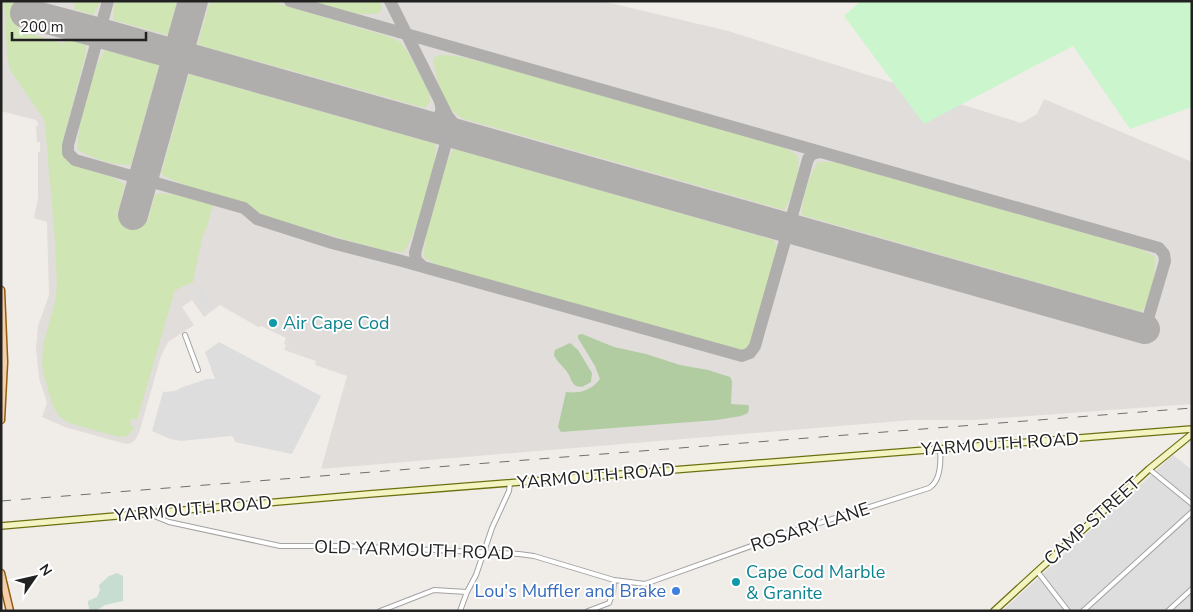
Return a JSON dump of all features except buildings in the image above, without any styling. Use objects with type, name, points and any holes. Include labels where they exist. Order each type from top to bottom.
[{"type":"main road","points":[[1,290],[4,362],[1,420]]},
{"type":"main road","name":"YARMOUTH ROAD","points":[[1,526],[510,483],[1192,429]]},
{"type":"main road","points":[[1176,430],[1178,444]]},
{"type":"main road","name":"CAMP STREET","points":[[994,611],[1149,469],[1192,434]]},
{"type":"main road","points":[[1,573],[10,611]]},
{"type":"street","points":[[185,335],[198,370]]},
{"type":"street","name":"ROSARY LANE","points":[[650,583],[785,534],[929,488],[936,482],[938,476],[940,448]]},
{"type":"street","points":[[1149,469],[1192,504]]},
{"type":"street","points":[[460,611],[466,592],[472,585],[492,528],[509,491],[510,483]]},
{"type":"street","points":[[173,511],[175,523]]},
{"type":"street","points":[[1083,611],[1192,512]]},
{"type":"street","name":"OLD YARMOUTH ROAD","points":[[147,513],[175,523],[280,546],[345,546],[534,556],[614,580],[636,584],[650,583]]},
{"type":"street","points":[[1037,571],[1068,611]]},
{"type":"street","points":[[588,611],[609,603],[613,592],[614,580]]},
{"type":"street","points":[[380,611],[434,590],[466,592]]},
{"type":"street","points":[[1168,611],[1192,590]]},
{"type":"shaded area","points":[[1,1],[602,1],[728,31],[1021,123],[1037,114],[1044,99],[1192,162],[1192,404],[974,420],[912,420],[321,469],[347,376],[315,365],[316,361],[284,350],[286,338],[261,326],[258,327],[220,305],[204,317],[192,300],[182,307],[194,325],[168,342],[161,356],[139,433],[135,440],[126,444],[65,427],[42,417],[47,403],[39,378],[36,348],[38,326],[49,295],[47,222],[34,218],[38,199],[38,152],[40,152],[40,142],[37,142],[36,126],[38,126],[38,123],[36,120],[1,111]]},
{"type":"shaded area","points":[[201,289],[212,305],[205,310],[194,293]]},
{"type":"shaded area","points":[[219,342],[321,396],[292,454],[235,442],[231,436],[181,441],[170,439],[152,431],[163,392],[175,391],[207,379],[215,379],[205,352]]},
{"type":"shaded area","points":[[1173,455],[1192,470],[1192,611],[1002,611]]},
{"type":"green space","points":[[4,1],[26,1],[25,5],[20,4],[17,16],[21,18],[18,30],[64,44],[66,39],[86,45],[85,57],[62,150],[64,157],[69,163],[114,178],[125,185],[118,212],[115,211],[115,213],[122,215],[123,212],[150,222],[148,220],[155,195],[159,194],[184,196],[213,205],[203,235],[193,282],[175,290],[137,420],[131,418],[130,425],[135,428],[127,436],[119,437],[69,423],[60,417],[53,406],[45,380],[42,366],[43,345],[55,302],[57,286],[45,124],[43,118],[10,70],[7,54]]},
{"type":"green space","points":[[64,1],[101,1],[93,15],[74,9],[75,4]]},
{"type":"green space","points":[[115,1],[177,1],[168,35],[113,20]]},
{"type":"green space","points":[[210,1],[270,1],[390,37],[400,42],[407,51],[430,93],[430,102],[425,108],[199,45]]},
{"type":"green space","points":[[309,1],[380,1],[382,9],[378,14],[358,14]]},
{"type":"green space","points":[[861,1],[1192,1],[1192,107],[1130,129],[1073,46],[924,124],[844,16]]},
{"type":"green space","points":[[105,50],[159,65],[131,165],[104,161],[78,150],[82,112],[89,85]]},
{"type":"green space","points":[[439,55],[457,56],[498,66],[784,147],[798,156],[797,177],[790,198],[784,210],[464,119],[451,109],[442,94],[433,60]]},
{"type":"green space","points":[[189,74],[436,144],[433,169],[425,200],[415,230],[404,252],[385,251],[267,217],[246,204],[191,187],[161,174]]},
{"type":"green space","points":[[454,149],[774,240],[778,249],[750,348],[744,352],[735,351],[462,274],[438,266],[424,257],[427,233],[438,186]]},
{"type":"green space","points":[[818,162],[834,162],[858,168],[1140,249],[1155,257],[1151,293],[1141,312],[802,215],[806,187]]},
{"type":"green space","points":[[582,334],[614,347],[730,377],[732,381],[731,404],[748,405],[748,413],[717,420],[561,432],[558,427],[566,392],[585,390],[593,386],[600,379],[595,366],[578,338],[578,335]]},
{"type":"green space","points":[[570,343],[578,350],[592,373],[591,382],[582,387],[574,384],[554,355],[555,350]]},
{"type":"green space","points":[[117,573],[123,576],[123,601],[105,605],[96,611],[90,611],[88,601],[97,597],[100,590],[99,585],[109,576]]},
{"type":"taxiway","points":[[108,1],[68,145],[68,153],[75,160],[244,208],[257,219],[332,243],[742,356],[750,353],[755,346],[785,241],[791,234],[802,231]]},
{"type":"taxiway","points":[[290,1],[1159,248],[1164,254],[1165,261],[1145,329]]},
{"type":"taxiway","points":[[390,1],[447,115],[456,127],[474,138]]},
{"type":"taxiway","points":[[102,22],[104,30],[113,36]]},
{"type":"taxiway","points":[[422,124],[438,118],[441,111],[440,102]]},
{"type":"taxiway","points":[[437,128],[444,134],[446,143]]},
{"type":"taxiway","points":[[422,266],[416,260],[415,253],[446,143],[452,136],[463,135]]},
{"type":"taxiway","points":[[802,231],[794,225],[792,216],[808,159],[812,154],[820,152]]},
{"type":"taxiway","points":[[776,224],[783,232],[785,241]]},
{"type":"runway","points":[[133,215],[193,1]]},
{"type":"runway","points":[[25,13],[1145,329]]},
{"type":"railway","points":[[1,501],[1192,408]]},
{"type":"place","name":"Air Cape Cod","points":[[273,323]]},
{"type":"place","name":"Cape Cod Marble & Granite","points":[[736,582]]},
{"type":"place","name":"Lou's Muffler and Brake","points":[[676,591]]}]
